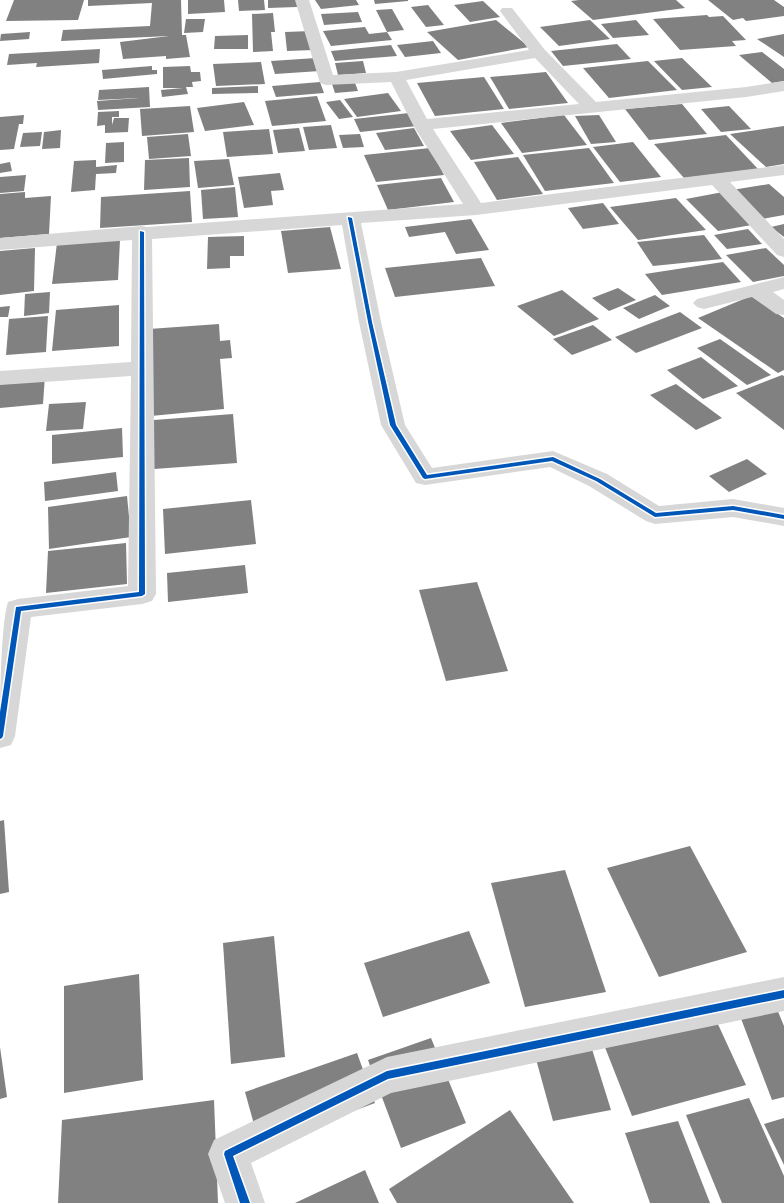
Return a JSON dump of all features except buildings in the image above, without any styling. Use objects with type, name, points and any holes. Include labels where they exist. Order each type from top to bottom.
[{"type":"street","points":[[302,0],[326,80],[396,76],[539,53]]},
{"type":"street","points":[[507,11],[539,53],[591,107]]},
{"type":"street","points":[[396,76],[422,125],[476,209]]},
{"type":"street","points":[[422,125],[746,92],[784,86]]},
{"type":"street","points":[[0,244],[142,232],[476,209],[784,170]]},
{"type":"street","points":[[717,179],[784,251]]},
{"type":"street","points":[[350,218],[370,322],[393,424],[425,477],[553,459],[598,480],[655,515],[733,508],[784,517]]},
{"type":"street","points":[[0,736],[18,609],[142,594],[142,232]]},
{"type":"street","points":[[704,303],[784,283]]},
{"type":"street","points":[[757,291],[784,310]]},
{"type":"street","points":[[0,378],[142,368]]},
{"type":"street","points":[[244,1203],[228,1154],[387,1075],[784,994]]},
{"type":"cycle path","points":[[350,218],[370,322],[393,425],[425,477],[553,459],[598,480],[655,515],[733,508],[784,517]]},
{"type":"cycle path","points":[[0,736],[18,609],[142,594],[142,232]]},
{"type":"cycle path","points":[[245,1203],[228,1154],[387,1075],[784,994]]}]
